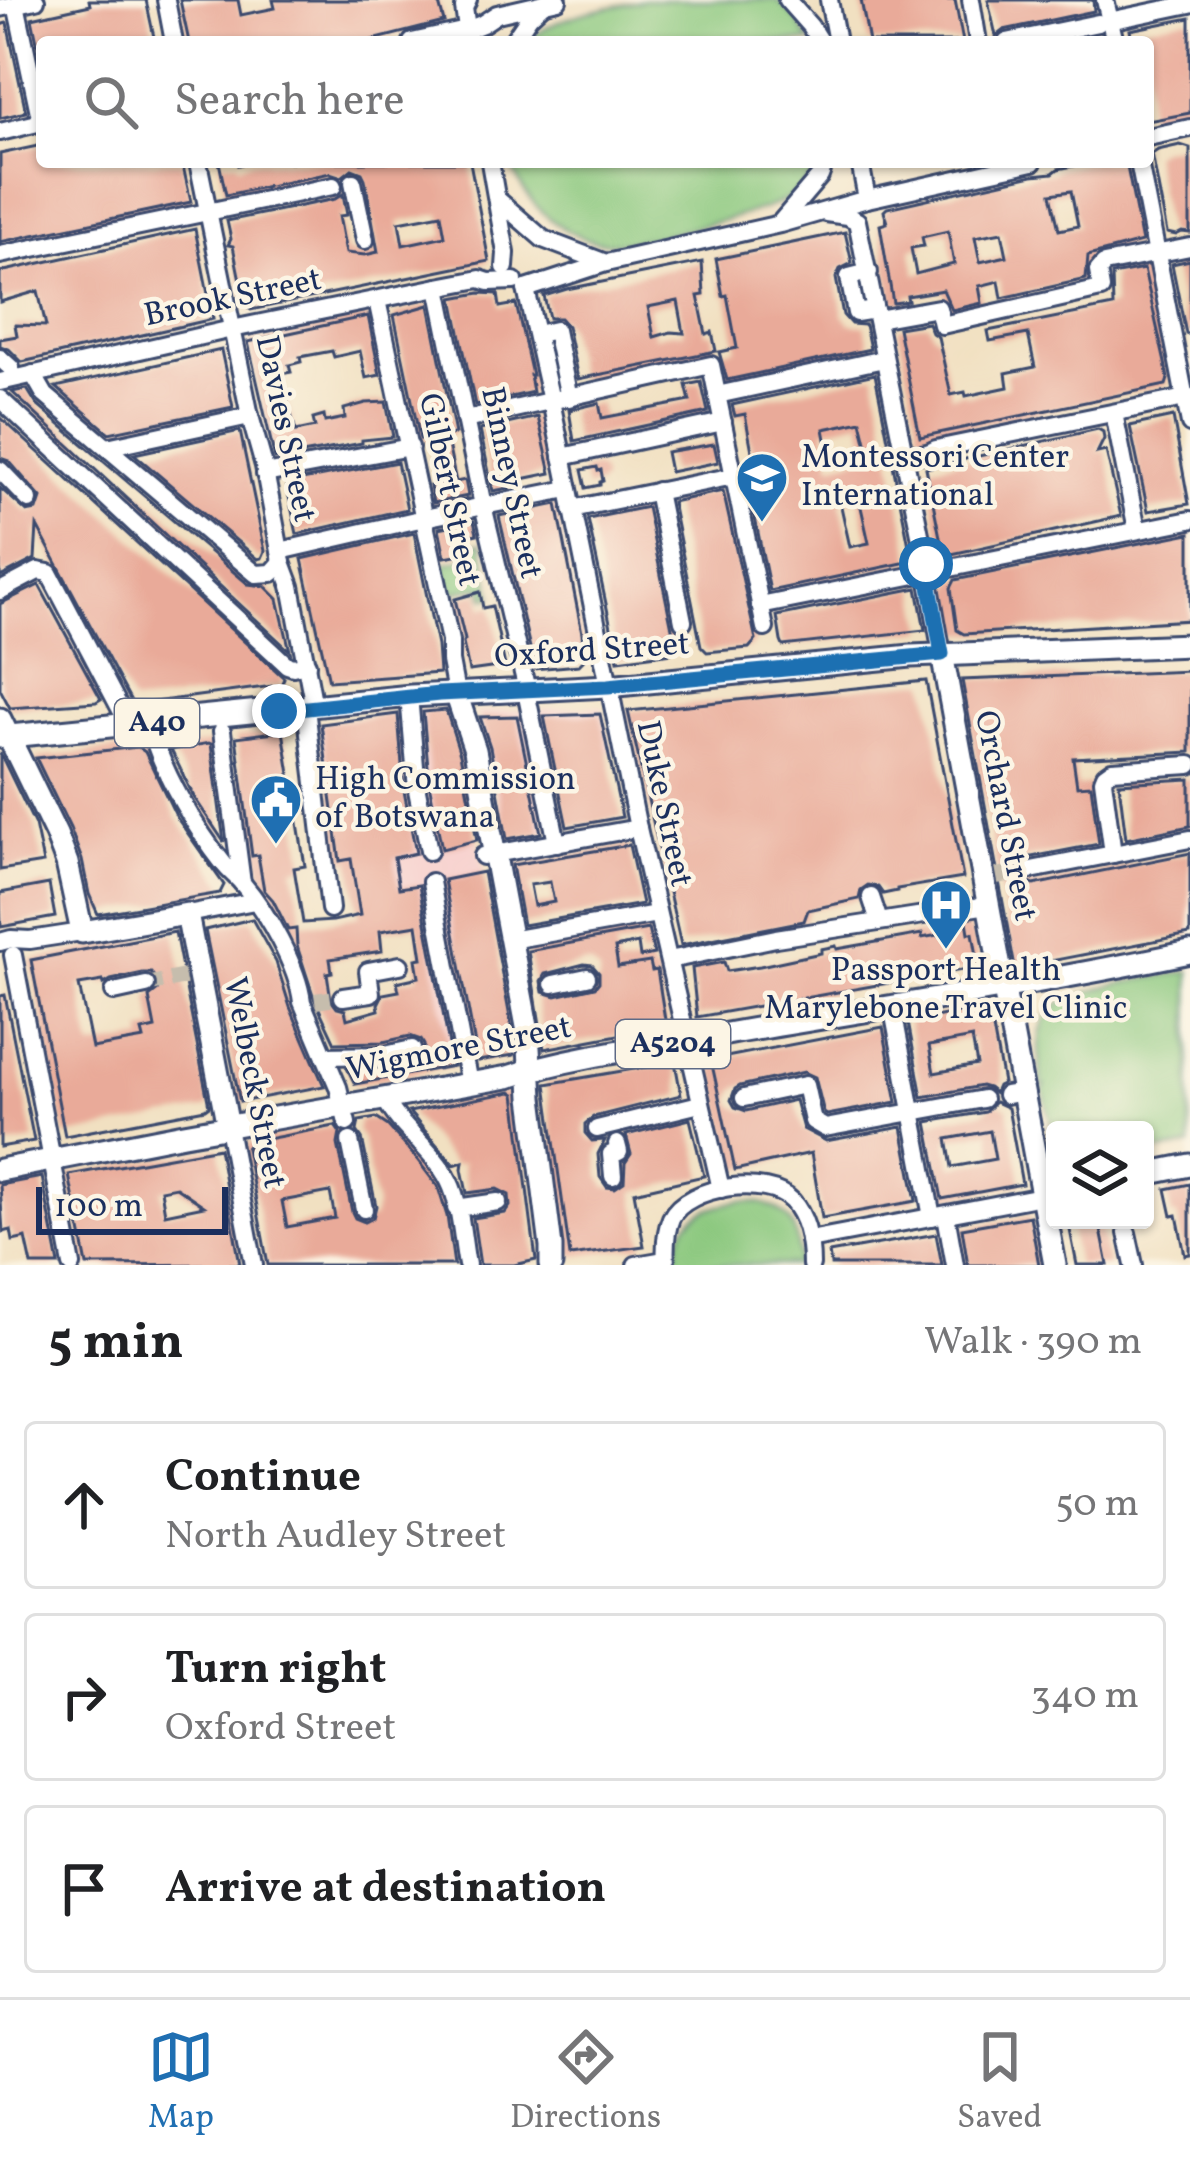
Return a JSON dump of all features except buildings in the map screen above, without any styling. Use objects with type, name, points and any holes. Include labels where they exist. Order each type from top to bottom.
[{"type":"main road","name":"Oxford Street","points":[[3,731],[456,693],[527,695],[942,654],[1190,646]]},
{"type":"main road","name":"Orchard Street","points":[[942,654],[989,878],[988,905],[1015,1093],[1046,1188]]},
{"type":"main road","points":[[456,693],[475,749],[488,855],[525,989],[551,1265]]},
{"type":"main road","points":[[3,731],[62,848],[82,932],[187,914]]},
{"type":"main road","name":"Welbeck Street","points":[[187,914],[192,976],[228,1126]]},
{"type":"main road","name":"A5204","points":[[1003,989],[1190,952]]},
{"type":"main road","name":"Wigmore Street","points":[[0,1170],[228,1126],[347,1124],[385,1099],[892,1005],[1003,989]]},
{"type":"main road","points":[[1154,1172],[1190,1165]]},
{"type":"main road","name":"Orchard Street","points":[[1051,1229],[1055,1265]]},
{"type":"street","points":[[36,0],[8,6],[36,104]]},
{"type":"street","points":[[166,0],[173,36]]},
{"type":"street","points":[[468,36],[464,8],[468,0],[477,10],[497,14]]},
{"type":"street","points":[[788,0],[816,36]]},
{"type":"street","points":[[829,0],[836,36]]},
{"type":"street","points":[[970,0],[977,36]]},
{"type":"street","points":[[1106,0],[1104,22],[1112,36]]},
{"type":"street","points":[[468,36],[497,14],[552,1]]},
{"type":"street","points":[[516,36],[529,17],[552,1]]},
{"type":"street","points":[[1036,36],[1190,4]]},
{"type":"street","points":[[0,132],[36,123]]},
{"type":"street","points":[[1154,136],[1190,128]]},
{"type":"street","name":"Davies Street","points":[[199,168],[307,664],[330,909]]},
{"type":"street","points":[[348,168],[344,184],[365,240]]},
{"type":"street","points":[[491,168],[515,279]]},
{"type":"street","points":[[780,224],[823,168]]},
{"type":"street","points":[[861,168],[867,199]]},
{"type":"street","name":"Brook Street","points":[[4,369],[33,374],[438,287],[606,263],[780,224],[990,168]]},
{"type":"street","points":[[1139,168],[1185,389],[1181,399],[1190,424]]},
{"type":"street","points":[[0,255],[344,184]]},
{"type":"street","points":[[497,199],[543,239],[606,263]]},
{"type":"street","points":[[819,212],[857,221],[942,654]]},
{"type":"street","points":[[876,315],[938,308],[942,325],[1101,290],[1098,271],[1104,264],[1190,248]]},
{"type":"street","name":"Duke Street","points":[[515,279],[537,334],[555,330],[568,489],[638,829],[721,1189]]},
{"type":"street","name":"Binney Street","points":[[438,287],[556,840]]},
{"type":"street","name":"Gilbert Street","points":[[377,300],[450,641],[456,693]]},
{"type":"street","points":[[717,395],[884,359]]},
{"type":"street","points":[[466,420],[711,365],[765,628]]},
{"type":"street","points":[[33,374],[41,391],[256,574],[272,572],[281,556],[424,518],[568,489]]},
{"type":"street","points":[[0,399],[286,665],[307,664]]},
{"type":"street","points":[[903,452],[929,453],[1181,399]]},
{"type":"street","points":[[1114,412],[1137,530]]},
{"type":"street","points":[[107,447],[250,416]]},
{"type":"street","points":[[562,457],[723,422]]},
{"type":"street","points":[[265,474],[410,447]]},
{"type":"street","points":[[0,470],[29,500]]},
{"type":"street","points":[[572,509],[734,476]]},
{"type":"street","points":[[657,491],[682,621]]},
{"type":"street","points":[[760,606],[1190,520]]},
{"type":"street","points":[[0,591],[44,571],[49,573],[121,710]]},
{"type":"street","points":[[410,706],[429,851]]},
{"type":"street","points":[[222,730],[242,883]]},
{"type":"street","points":[[154,739],[176,790],[220,859],[255,902],[309,1001],[347,1124],[364,1209]]},
{"type":"street","points":[[1113,854],[1105,775],[1112,770],[1190,765]]},
{"type":"street","points":[[488,855],[638,829]]},
{"type":"street","points":[[1031,870],[1190,839]]},
{"type":"street","points":[[220,859],[239,853]]},
{"type":"street","points":[[431,882],[469,1084]]},
{"type":"street","points":[[871,897],[879,921]]},
{"type":"street","points":[[187,914],[255,902]]},
{"type":"street","points":[[669,960],[988,905]]},
{"type":"street","points":[[510,940],[657,914]]},
{"type":"street","points":[[72,1265],[4,949],[22,938],[82,932]]},
{"type":"street","points":[[343,997],[371,993],[368,971],[400,964]]},
{"type":"street","points":[[553,983],[587,977]]},
{"type":"street","points":[[114,992],[146,985]]},
{"type":"street","points":[[892,1005],[939,1216],[955,1265]]},
{"type":"street","points":[[325,1056],[385,1055],[412,1049]]},
{"type":"street","points":[[744,1098],[805,1085],[813,1121],[825,1128],[983,1099]]},
{"type":"street","points":[[385,1099],[452,1186],[467,1265]]},
{"type":"street","points":[[613,1176],[611,1154],[619,1152],[610,1133],[700,1104]]},
{"type":"street","name":"Welbeck Street","points":[[228,1126],[254,1265]]},
{"type":"street","points":[[636,1265],[666,1262],[666,1237],[680,1206],[721,1189],[746,1185],[776,1190],[791,1200],[805,1223],[811,1265]]},
{"type":"street","points":[[809,1240],[1046,1194]]},
{"type":"street","points":[[456,1208],[498,1202]]},
{"type":"street","points":[[1127,1233],[1134,1265]]},
{"type":"shaded area","points":[[602,706],[612,752],[566,738],[531,743],[548,832],[506,839],[476,712]]},
{"type":"shaded area","points":[[454,708],[460,738],[423,738],[444,837],[476,833],[485,872],[450,880],[478,1041],[447,1046],[426,935],[382,878],[378,765],[323,768],[318,723]]},
{"type":"green space","points":[[645,0],[777,0],[806,36],[534,36],[567,18]]},
{"type":"green space","points":[[513,168],[815,168],[802,187],[776,204],[669,233],[606,243],[560,226],[535,204]]},
{"type":"green space","points":[[482,543],[493,597],[485,598],[482,587],[449,593],[443,564],[476,557],[473,544]]},
{"type":"green space","points":[[1190,971],[1190,1146],[1154,1152],[1154,1121],[1050,1121],[1039,1056],[1046,1018],[1061,1002]]},
{"type":"green space","points":[[742,1201],[769,1206],[787,1218],[796,1237],[798,1265],[677,1265],[680,1237],[693,1218]]},
{"type":"tunnel","points":[[996,876],[1031,870]]},
{"type":"tunnel","points":[[146,985],[185,977]]},
{"type":"tunnel","points":[[315,1001],[343,997]]},
{"type":"place","name":"Montessori Center International","points":[[762,524]]},
{"type":"place","name":"High Commission of Botswana","points":[[276,846]]},
{"type":"place","name":"Passport Health Marylebone Travel Clinic","points":[[946,951]]},
{"type":"route","points":[[279,711],[942,654],[926,564]]}]
